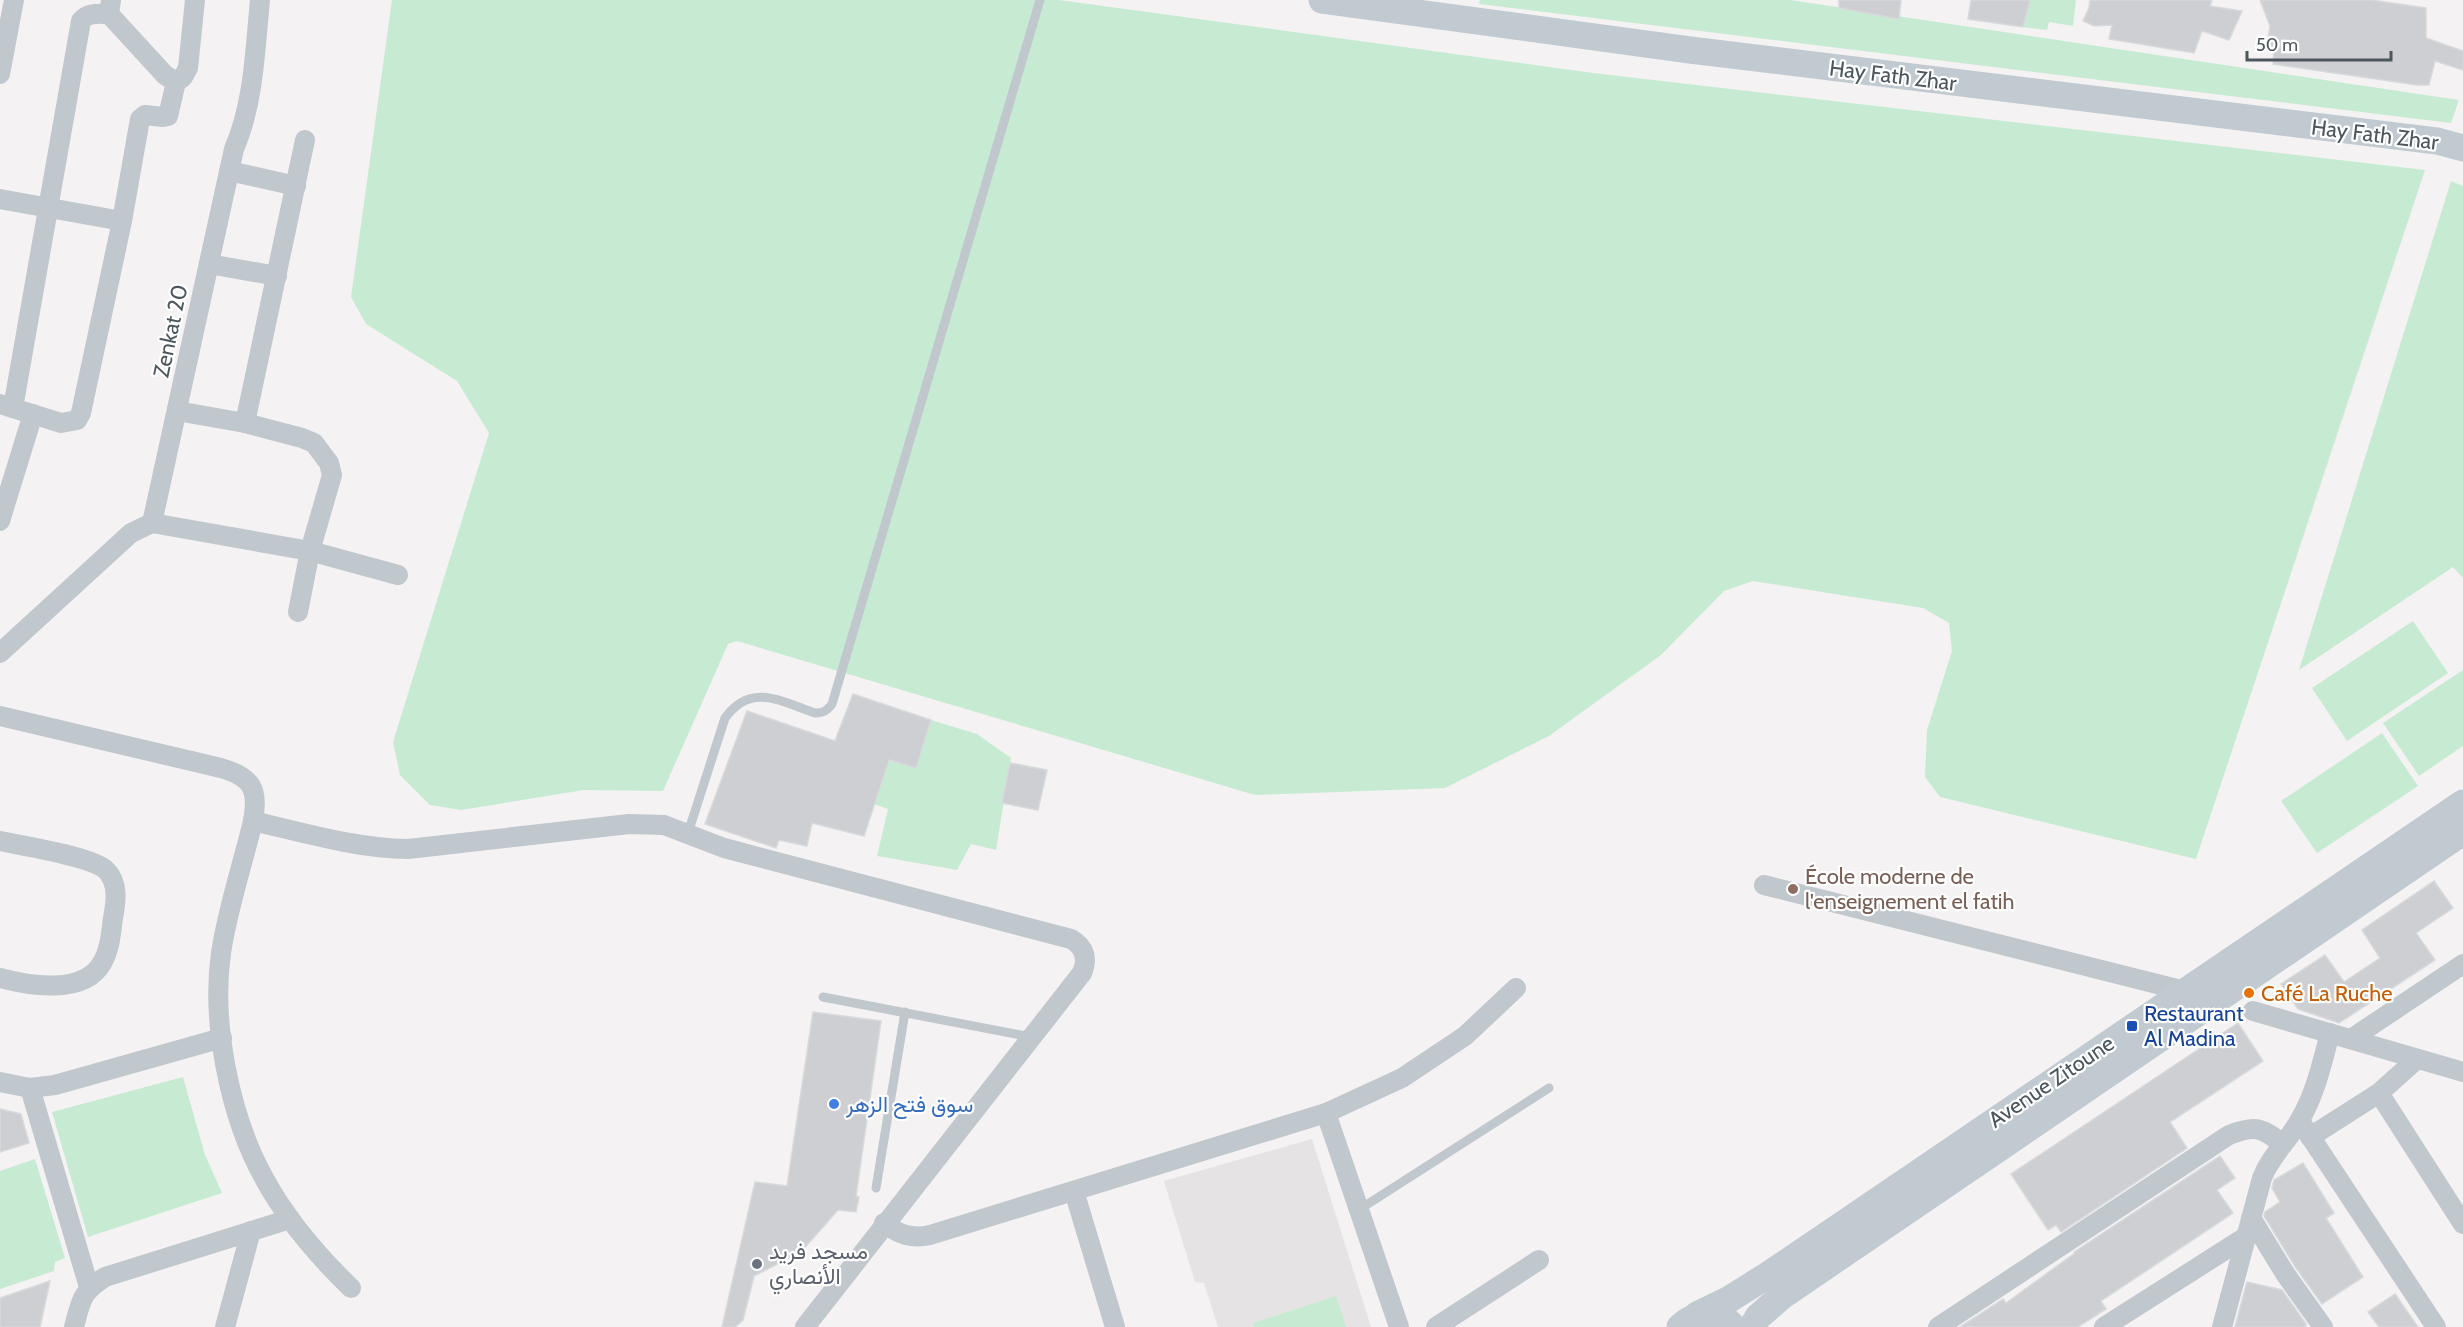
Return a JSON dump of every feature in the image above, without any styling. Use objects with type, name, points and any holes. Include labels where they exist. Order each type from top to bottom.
[{"type":"main road","name":"Hay Fath Zhar","points":[[1322,0],[1678,49],[2437,141],[2463,148]]},
{"type":"main road","name":"Avenue Zitoune","points":[[1688,1321],[1768,1275],[2463,803]]},
{"type":"main road","name":"Avenue Zitoune","points":[[1752,1327],[1758,1317],[1782,1296],[2463,832]]},
{"type":"main road","points":[[1688,1321],[1708,1314],[1720,1316],[1734,1327]]},
{"type":"street","points":[[0,74],[14,0]]},
{"type":"street","points":[[182,75],[165,75],[110,7],[85,16],[81,21],[48,208],[6,406],[61,423],[77,420],[81,413],[122,221],[140,119],[146,115],[168,116],[182,75],[195,0]]},
{"type":"street","name":"Zenkat 20","points":[[152,523],[234,148],[243,127],[254,65],[260,0]]},
{"type":"street","points":[[245,423],[305,140]]},
{"type":"street","points":[[229,171],[296,186]]},
{"type":"street","points":[[0,199],[122,221]]},
{"type":"street","points":[[209,264],[277,276]]},
{"type":"street","points":[[177,411],[245,423],[302,438],[314,443],[329,463],[332,476],[310,551],[298,612]]},
{"type":"street","points":[[0,520],[33,414]]},
{"type":"street","points":[[3,644],[131,533],[152,523],[310,551],[398,575]]},
{"type":"street","points":[[0,716],[240,774],[253,789],[255,809],[253,821],[221,952],[218,989],[222,1038],[234,1102],[263,1178],[290,1219],[323,1261],[351,1288]]},
{"type":"street","points":[[253,821],[345,843],[386,848],[430,848],[646,823],[664,825],[724,848],[1071,939],[1081,947],[1085,959],[1082,973],[884,1223],[806,1327]]},
{"type":"street","points":[[0,841],[97,864],[111,877],[116,895],[106,956],[93,973],[73,983],[60,986],[0,978]]},
{"type":"street","points":[[1764,885],[2185,991]]},
{"type":"street","points":[[2351,1039],[2463,964]]},
{"type":"street","points":[[884,1223],[901,1234],[921,1237],[1326,1113],[1402,1078],[1465,1036],[1516,988]]},
{"type":"street","points":[[2253,1011],[2463,1072]]},
{"type":"street","points":[[2330,1034],[2305,1129],[2436,1327]]},
{"type":"street","points":[[0,1082],[30,1088],[55,1085],[222,1038]]},
{"type":"street","points":[[2222,1327],[2267,1165],[2283,1144],[2305,1129],[2379,1093],[2417,1059]]},
{"type":"street","points":[[30,1088],[89,1287]]},
{"type":"street","points":[[2379,1093],[2463,1224]]},
{"type":"street","points":[[1326,1113],[1399,1327]]},
{"type":"street","points":[[1938,1327],[2229,1135],[2244,1129],[2257,1128],[2266,1130],[2283,1144]]},
{"type":"street","points":[[1074,1191],[1115,1327]]},
{"type":"street","points":[[74,1327],[80,1303],[89,1287],[105,1277],[290,1219]]},
{"type":"street","points":[[2104,1327],[2249,1227]]},
{"type":"street","points":[[2249,1227],[2323,1327]]},
{"type":"street","points":[[225,1327],[251,1232]]},
{"type":"street","points":[[1436,1327],[1539,1260]]},
{"type":"lane","points":[[688,833],[725,718],[734,706],[746,698],[761,696],[815,713],[828,710],[832,704],[1040,0]]},
{"type":"lane","points":[[823,997],[1031,1037]]},
{"type":"lane","points":[[876,1188],[905,1012]]},
{"type":"lane","points":[[1360,1209],[1549,1088]]},
{"type":"shaded area","points":[[1312,1139],[1371,1327],[1218,1327],[1204,1283],[1195,1282],[1164,1181]]},
{"type":"green space","points":[[392,0],[1059,0],[1593,73],[2425,170],[2196,859],[1940,797],[1925,777],[1927,730],[1952,651],[1949,623],[1923,608],[1753,581],[1724,591],[1661,655],[1549,736],[1445,788],[1255,795],[737,641],[728,644],[663,791],[584,790],[461,810],[430,805],[400,775],[393,742],[489,433],[457,381],[366,324],[351,297]]},
{"type":"green space","points":[[1480,0],[1790,0],[2459,100],[2451,123],[1479,4]]},
{"type":"green space","points":[[2030,0],[2076,0],[2073,26],[2049,22],[2047,30],[2023,27]]},
{"type":"green space","points":[[2451,181],[2463,186],[2463,578],[2453,567],[2299,670]]},
{"type":"green space","points":[[2413,621],[2448,673],[2347,741],[2312,688]]},
{"type":"green space","points":[[2463,670],[2463,746],[2419,776],[2383,723]]},
{"type":"green space","points":[[931,720],[977,734],[1011,758],[996,850],[971,844],[957,870],[877,856],[888,809],[874,804],[889,760],[916,768]]},
{"type":"green space","points":[[2382,733],[2418,786],[2317,853],[2281,801]]},
{"type":"green space","points":[[183,1077],[205,1155],[222,1193],[88,1237],[52,1112]]},
{"type":"green space","points":[[35,1159],[65,1258],[55,1262],[54,1271],[0,1289],[0,1171]]},
{"type":"green space","points":[[1336,1296],[1346,1327],[1254,1327],[1253,1323]]},
{"type":"building","points":[[1839,0],[1901,0],[1899,19],[1839,8]]},
{"type":"building","points":[[1971,0],[2030,0],[2023,27],[1968,19]]},
{"type":"building","points":[[2090,0],[2212,0],[2210,6],[2242,11],[2229,40],[2202,31],[2194,53],[2109,39],[2112,25],[2094,26],[2083,21]]},
{"type":"building","points":[[2260,0],[2371,0],[2426,8],[2426,38],[2463,51],[2463,70],[2435,61],[2429,85],[2417,85],[2273,64],[2274,48],[2267,45],[2270,26]]},
{"type":"building","points":[[853,694],[931,720],[916,768],[889,760],[864,836],[812,823],[807,846],[779,840],[776,848],[705,824],[747,711],[835,741]]},
{"type":"building","points":[[1010,763],[1047,770],[1038,810],[1002,803]]},
{"type":"building","points":[[2434,881],[2453,908],[2416,933],[2435,960],[2339,1023],[2298,1009],[2281,984],[2325,955],[2344,982],[2380,958],[2362,930]]},
{"type":"building","name":"سوق فتح الزهر","points":[[813,1012],[881,1021],[856,1196],[859,1197],[856,1212],[838,1210],[801,1252],[754,1276],[743,1320],[735,1327],[722,1327],[755,1182],[787,1186]]},
{"type":"building","points":[[2238,1023],[2263,1061],[2170,1122],[2187,1148],[2061,1232],[2056,1225],[2048,1230],[2011,1174]]},
{"type":"building","points":[[0,1109],[21,1114],[29,1143],[0,1152]]},
{"type":"building","points":[[2220,1156],[2235,1178],[2217,1190],[2233,1213],[2101,1301],[2106,1309],[2078,1327],[1960,1327],[2003,1299],[2006,1303],[2074,1252]]},
{"type":"building","points":[[2303,1163],[2334,1213],[2326,1218],[2363,1277],[2322,1304],[2296,1268],[2264,1216],[2265,1212],[2280,1202],[2272,1188],[2274,1180]]},
{"type":"building","points":[[50,1281],[40,1327],[0,1327],[0,1298]]},
{"type":"building","points":[[2247,1282],[2282,1290],[2306,1327],[2235,1327]]},
{"type":"building","points":[[2395,1294],[2418,1327],[2379,1327],[2368,1312]]},
{"type":"place","name":"École moderne de l'enseignement el fatih","points":[[1793,889]]},
{"type":"place","name":"Café La Ruche","points":[[2249,993]]},
{"type":"place","name":"Restaurant Al Madina","points":[[2132,1026]]},
{"type":"place","name":"سوق فتح الزهر","points":[[834,1104]]},
{"type":"place","name":"مسجد فريد الأنصاري","points":[[757,1264]]}]
